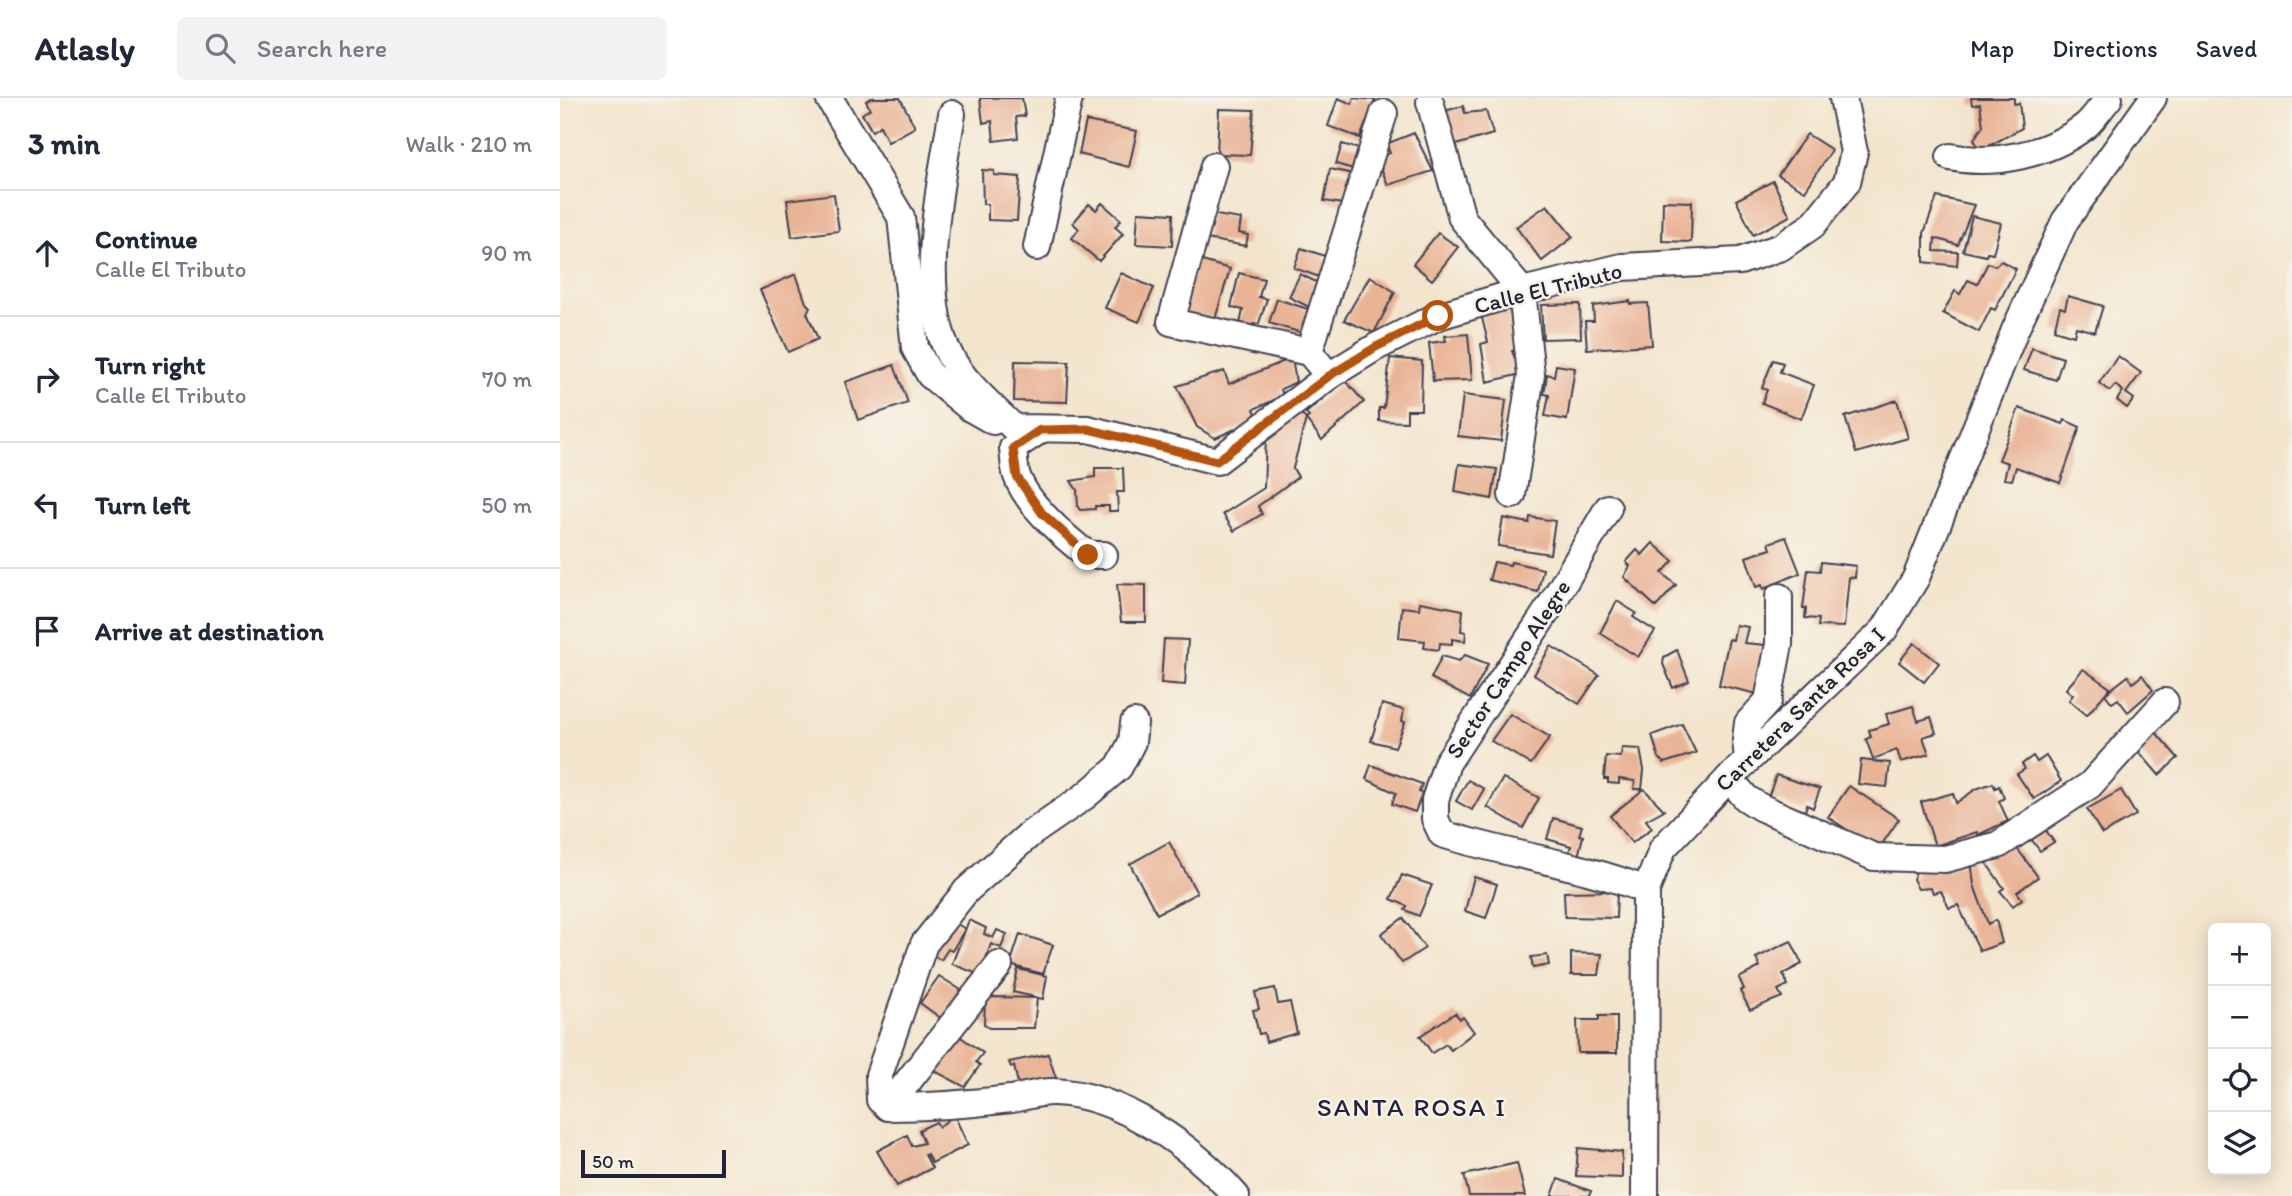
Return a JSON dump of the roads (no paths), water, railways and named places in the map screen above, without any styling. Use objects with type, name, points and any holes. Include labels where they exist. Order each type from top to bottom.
[{"type":"street","name":"Calle El Tributo","points":[[828,98],[901,217],[915,348],[930,375],[970,408],[998,423],[1027,429],[1088,429],[1217,461],[1329,376],[1376,347],[1438,316],[1522,290],[1622,267],[1740,261],[1781,247],[1812,225],[1847,182],[1854,152],[1843,98]]},
{"type":"street","points":[[1037,247],[1069,98]]},
{"type":"street","points":[[1950,157],[1991,161],[2065,140],[2087,125],[2109,98]]},
{"type":"street","name":"Carretera Santa Rosa I","points":[[1645,1196],[1646,890],[1663,848],[1748,759],[1884,630],[1916,578],[2015,330],[2065,221],[2153,98]]},
{"type":"street","points":[[1430,102],[1462,218],[1522,290],[1531,375],[1512,495]]},
{"type":"street","points":[[1309,352],[1384,113]]},
{"type":"street","points":[[953,114],[934,228],[934,302],[949,355],[965,378],[1027,429],[1013,448],[1017,477],[1042,513],[1065,537],[1088,555],[1104,555]]},
{"type":"street","points":[[1214,166],[1171,322],[1309,352],[1329,376]]},
{"type":"street","name":"Sector Campo Alegre","points":[[1608,508],[1551,606],[1447,763],[1434,800],[1434,819],[1442,834],[1538,861],[1602,873],[1646,890]]},
{"type":"street","points":[[1748,759],[1748,723],[1768,701],[1779,644],[1779,597]]},
{"type":"street","points":[[1729,778],[1746,798],[1760,807],[1874,857],[1945,859],[1998,845],[2090,785],[2165,702]]},
{"type":"street","points":[[1134,723],[1132,742],[1119,767],[1085,796],[1030,834],[966,891],[925,944],[879,1075],[880,1100],[888,1107],[948,1106],[1052,1092],[1088,1096],[1161,1130],[1211,1167],[1236,1196]]},
{"type":"street","points":[[888,1107],[999,965]]},
{"type":"district","name":"SANTA ROSA I","points":[[1412,1107]]}]
